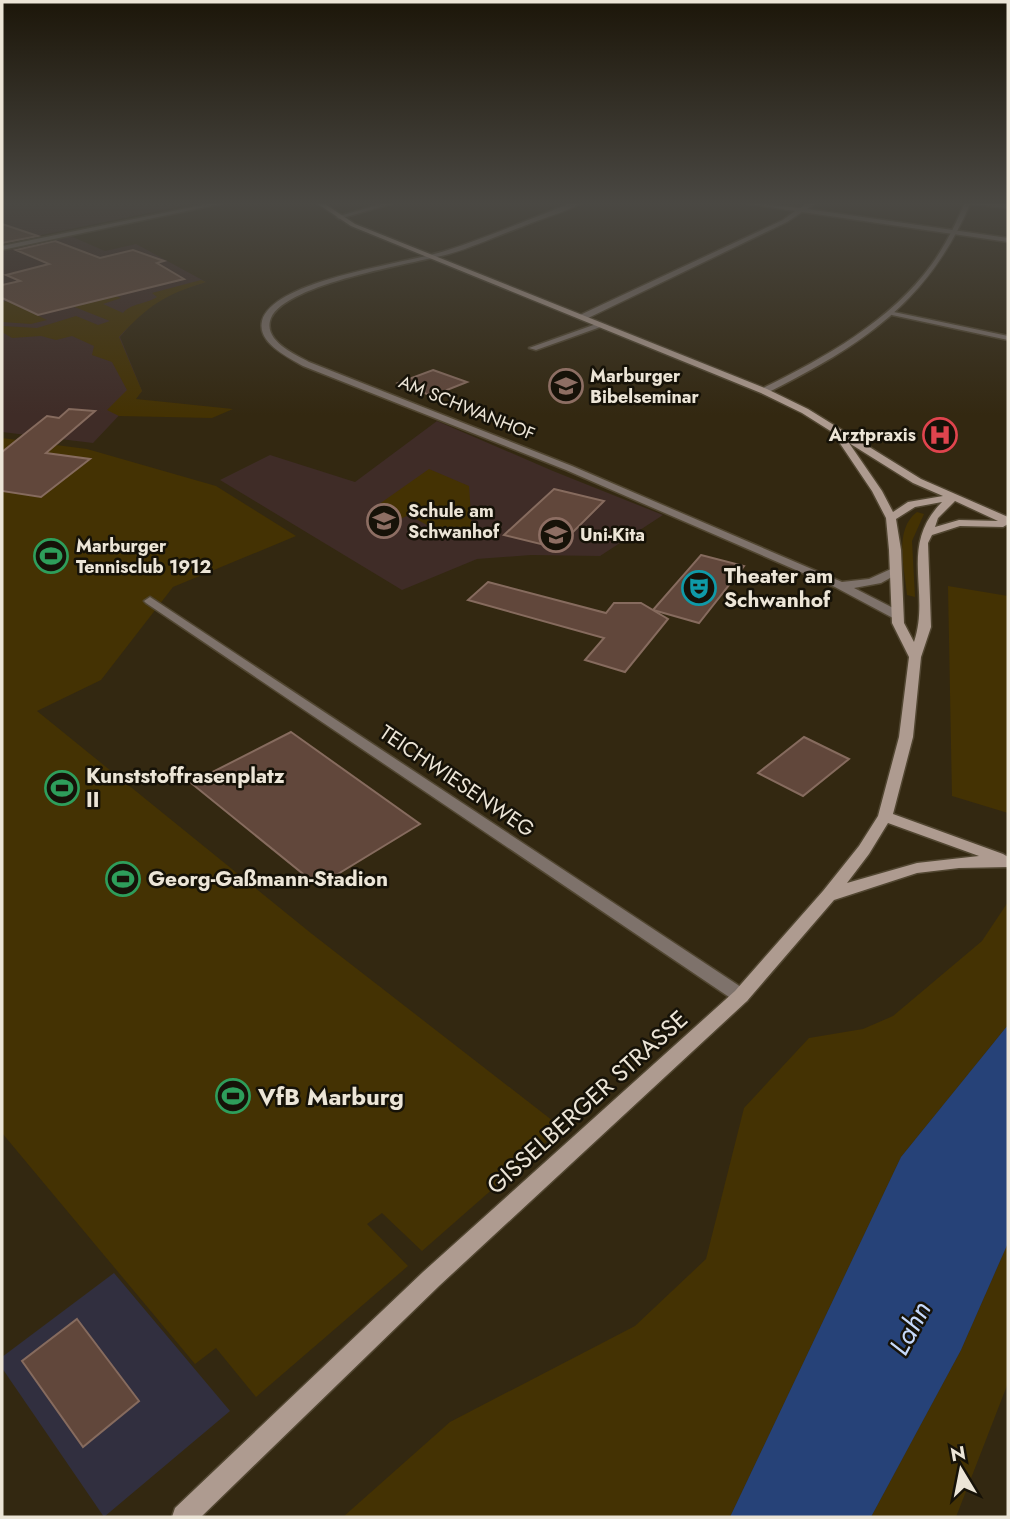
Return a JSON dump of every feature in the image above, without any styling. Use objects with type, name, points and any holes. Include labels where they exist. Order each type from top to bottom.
[{"type":"main road","points":[[472,273],[764,391],[798,408],[900,471],[1008,523]]},
{"type":"main road","points":[[838,432],[877,491],[891,518],[897,615],[900,629],[915,657]]},
{"type":"main road","points":[[891,518],[912,504],[952,498]]},
{"type":"main road","name":"GISSELBERGER STRASSE","points":[[184,1517],[431,1279],[741,996],[830,895],[864,850],[885,816],[906,737],[915,657],[925,627],[922,555],[926,533],[933,517],[952,498]]},
{"type":"main road","points":[[926,533],[959,523],[1008,523]]},
{"type":"main road","points":[[885,816],[1008,862]]},
{"type":"main road","points":[[830,895],[916,866],[961,861],[1008,862]]},
{"type":"street","name":"AM SCHWANHOF","points":[[365,273],[318,284],[279,303],[269,315],[265,327],[269,340],[280,350],[306,363],[486,433],[839,584],[897,615]]},
{"type":"street","points":[[583,317],[676,273]]},
{"type":"street","points":[[764,391],[819,361],[892,313],[930,273]]},
{"type":"street","points":[[892,313],[1008,338]]},
{"type":"street","points":[[533,348],[602,325]]},
{"type":"street","name":"AM SCHWANHOF","points":[[839,584],[870,584],[895,571]]},
{"type":"street","name":"TEICHWIESENWEG","points":[[150,601],[741,996]]},
{"type":"shaded area","points":[[2,273],[189,273],[206,282],[169,294],[139,315],[120,337],[142,391],[93,443],[2,432]]},
{"type":"shaded area","points":[[201,280],[206,282],[158,302],[119,337],[142,391],[136,399],[233,409],[212,418],[119,416],[107,410],[127,390],[112,362],[92,355],[94,346],[72,336],[56,340],[41,336],[12,338],[2,332],[2,326],[37,328],[76,316],[98,325],[110,321],[72,306],[114,295],[121,298],[103,304],[123,313],[130,307],[157,297],[152,293]]},
{"type":"shaded area","points":[[8,301],[47,320],[31,324],[2,322],[2,302]]},
{"type":"shaded area","name":"Schule am Schwanhof","points":[[437,421],[663,515],[600,556],[531,555],[477,559],[402,590],[220,480],[270,455],[355,482]]},
{"type":"shaded area","name":"Georg-Gaßmann-Stadion","points":[[2,438],[87,449],[216,486],[296,536],[173,587],[101,680],[37,711],[312,934],[562,1128],[422,1251],[382,1213],[367,1224],[408,1266],[256,1397],[216,1348],[195,1364],[2,1133]]},
{"type":"shaded area","points":[[429,469],[469,486],[472,529],[436,530],[409,515],[398,520],[375,507]]},
{"type":"shaded area","points":[[917,512],[924,514],[912,541],[915,597],[907,595],[902,550],[905,529]]},
{"type":"shaded area","points":[[948,586],[1008,596],[1008,813],[952,796]]},
{"type":"shaded area","points":[[1008,902],[1008,1025],[901,1157],[730,1517],[343,1517],[450,1422],[635,1326],[706,1259],[744,1108],[809,1038],[863,1029],[893,1016],[982,941]]},
{"type":"shaded area","points":[[1008,1243],[1008,1383],[956,1517],[871,1517],[961,1350]]},
{"type":"shaded area","points":[[114,1273],[230,1411],[104,1517],[2,1368],[2,1357]]},
{"type":"water","name":"Lahn","points":[[1008,1025],[1008,1243],[961,1350],[871,1517],[730,1517],[901,1157]]},
{"type":"building","points":[[174,273],[184,279],[38,315],[2,298],[2,285],[20,281],[6,275]]},
{"type":"building","points":[[433,370],[467,382],[432,396],[398,383]]},
{"type":"building","points":[[69,409],[95,411],[46,453],[90,459],[41,497],[2,491],[2,452],[47,416],[59,418]]},
{"type":"building","name":"Uni-Kita","points":[[554,489],[604,501],[557,548],[504,535]]},
{"type":"building","name":"Theater am Schwanhof","points":[[701,555],[744,566],[699,623],[653,610]]},
{"type":"building","points":[[488,582],[606,613],[614,603],[641,603],[668,619],[625,672],[585,660],[604,638],[468,600]]},
{"type":"building","points":[[291,732],[420,824],[318,886],[191,783]]},
{"type":"building","points":[[804,737],[849,759],[803,796],[758,773]]},
{"type":"building","points":[[77,1319],[139,1401],[83,1447],[22,1361]]},
{"type":"place","name":"Marburger Bibelseminar","points":[[566,386]]},
{"type":"place","name":"Arztpraxis","points":[[940,435]]},
{"type":"place","name":"Schule am Schwanhof","points":[[384,521]]},
{"type":"place","name":"Uni-Kita","points":[[556,535]]},
{"type":"place","name":"Marburger Tennisclub 1912","points":[[51,556]]},
{"type":"place","name":"Theater am Schwanhof","points":[[699,588]]},
{"type":"place","name":"Kunststoffrasenplatz II","points":[[62,788]]},
{"type":"place","name":"Georg-Gaßmann-Stadion","points":[[123,879]]},
{"type":"place","name":"VfB Marburg","points":[[233,1096]]}]
